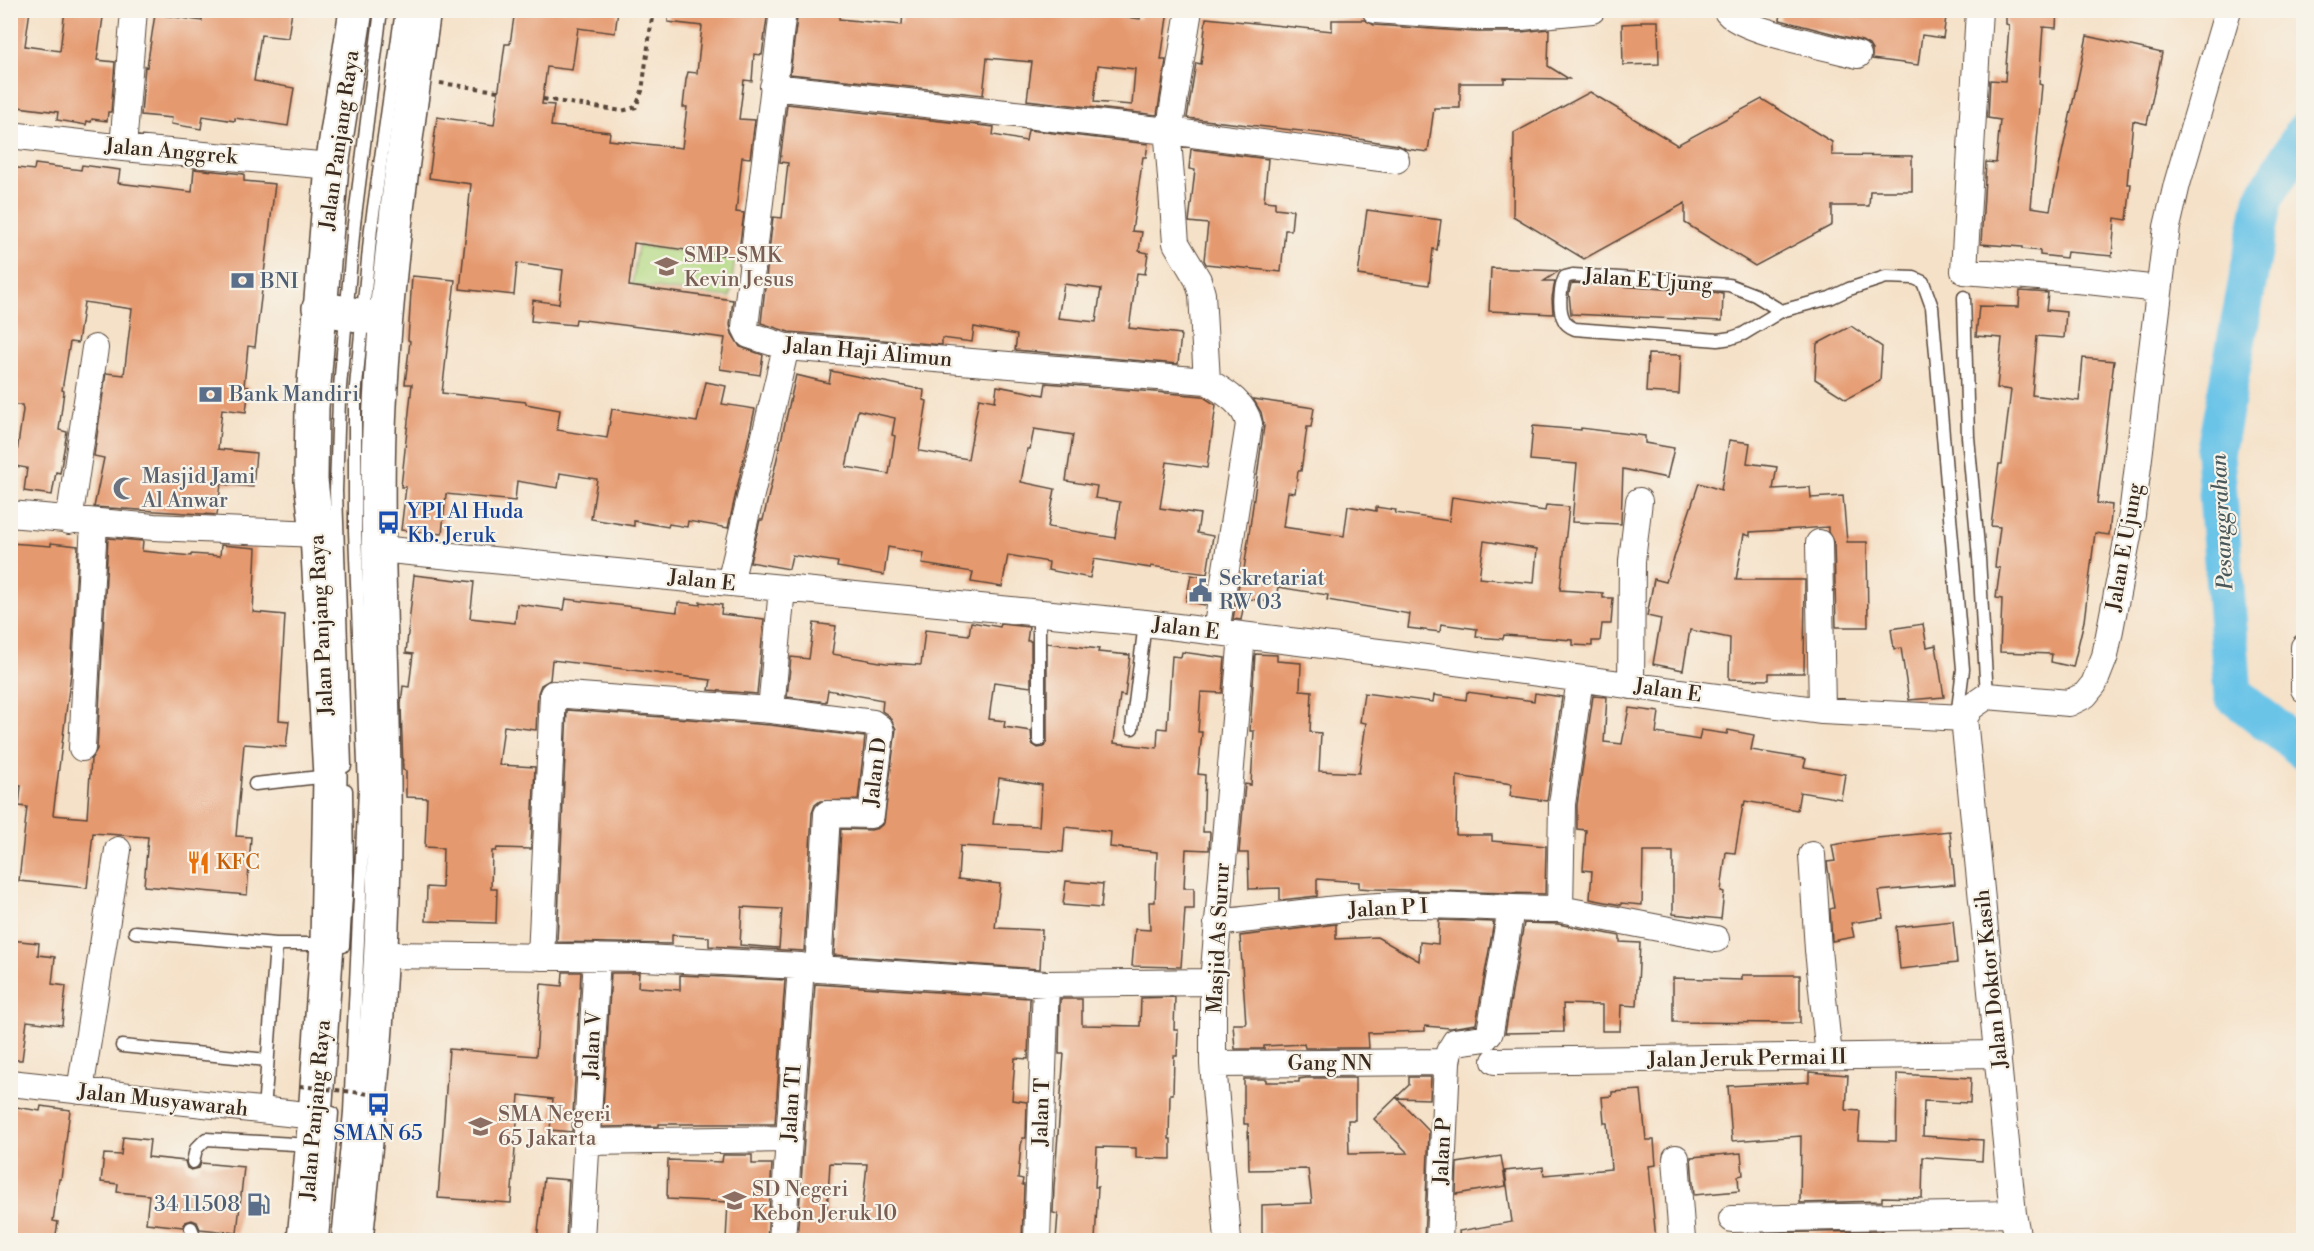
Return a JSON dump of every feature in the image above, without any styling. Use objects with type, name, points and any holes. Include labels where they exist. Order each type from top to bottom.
[{"type":"main road","name":"Jalan Panjang Raya","points":[[356,1240],[374,1069],[381,955],[384,845],[384,690],[379,549],[379,431],[353,314],[332,166],[357,10]]},
{"type":"main road","name":"Jalan Panjang Raya","points":[[304,1240],[314,1125],[334,949],[330,776],[317,534],[311,480],[312,408],[353,314],[399,191],[424,10]]},
{"type":"street","points":[[123,148],[134,10]]},
{"type":"street","name":"Jalan Haji Alimun","points":[[783,10],[746,329],[749,335],[786,347],[1207,381]]},
{"type":"street","points":[[1190,10],[1168,131],[1176,243],[1198,280],[1202,294],[1207,381],[1232,396],[1249,424],[1216,632]]},
{"type":"street","points":[[1375,10],[1476,17],[1529,17],[1539,12],[1592,10]]},
{"type":"street","points":[[1726,10],[1728,16],[1750,27],[1858,55]]},
{"type":"street","points":[[1979,10],[1964,271],[2158,289]]},
{"type":"street","name":"Jalan E Ujung","points":[[1985,689],[2069,703],[2085,695],[2094,684],[2105,656],[2132,515],[2167,227],[2177,184],[2228,10]]},
{"type":"street","points":[[773,87],[1168,131],[1396,160]]},
{"type":"street","name":"Jalan Anggrek","points":[[10,135],[123,148],[332,166]]},
{"type":"street","points":[[730,583],[786,347]]},
{"type":"street","points":[[69,521],[94,348]]},
{"type":"street","points":[[1631,686],[1631,571],[1639,501]]},
{"type":"street","points":[[10,514],[94,523],[317,534]]},
{"type":"street","points":[[82,748],[94,523]]},
{"type":"street","points":[[1819,543],[1822,711]]},
{"type":"street","name":"Jalan E","points":[[379,549],[1145,623],[1822,711],[1960,718]]},
{"type":"street","points":[[541,957],[553,694],[771,710],[782,588]]},
{"type":"street","name":"Masjid As Surur","points":[[1228,1240],[1213,1064],[1213,982],[1242,635]]},
{"type":"street","points":[[2304,647],[2302,675],[2304,689]]},
{"type":"street","points":[[1560,909],[1562,804],[1580,679]]},
{"type":"street","points":[[1960,718],[1985,689]]},
{"type":"street","name":"Jalan D","points":[[771,710],[873,723],[880,728],[871,815],[827,814],[809,968]]},
{"type":"street","name":"Jalan Doktor Kasih","points":[[1960,718],[1998,1054],[2013,1214],[2018,1240]]},
{"type":"street","points":[[80,1091],[118,850]]},
{"type":"street","points":[[1812,855],[1818,950],[1829,1056]]},
{"type":"street","name":"Jalan P I","points":[[1217,923],[1380,906],[1560,909],[1716,939]]},
{"type":"street","points":[[1447,1062],[1451,1046],[1455,1042],[1485,1038],[1490,1032],[1511,909]]},
{"type":"street","points":[[381,955],[645,958],[1046,984],[1213,982]]},
{"type":"street","name":"Jalan V","points":[[581,1240],[597,957]]},
{"type":"street","name":"Jalan T1","points":[[782,1240],[789,1138],[809,968]]},
{"type":"street","name":"Jalan T","points":[[1037,1240],[1046,984]]},
{"type":"street","name":"Jalan Jeruk Permai II","points":[[1496,1061],[1998,1054]]},
{"type":"street","name":"Gang NN","points":[[1213,1064],[1447,1062]]},
{"type":"street","name":"Jalan P","points":[[1438,1240],[1447,1062]]},
{"type":"street","name":"Jalan Musyawarah","points":[[10,1083],[264,1111],[314,1125]]},
{"type":"street","points":[[586,1142],[789,1138]]},
{"type":"street","points":[[1676,1158],[1682,1240]]},
{"type":"street","points":[[1732,1219],[2013,1214]]},
{"type":"lane","points":[[338,1240],[351,1100],[365,789],[355,531],[354,224],[381,10]]},
{"type":"lane","points":[[135,932],[334,949],[347,878],[336,491],[353,314],[371,228],[402,10]]},
{"type":"lane","name":"Jalan E Ujung","points":[[1781,311],[1755,295],[1729,285],[1573,275],[1565,277],[1561,286],[1562,316],[1564,322],[1575,329],[1718,340],[1743,334],[1781,311],[1830,298],[1886,277],[1914,278],[1923,282],[1932,307],[1963,669],[1960,718]]},
{"type":"lane","points":[[1964,297],[1968,437],[1985,689]]},
{"type":"lane","points":[[1040,614],[1040,740]]},
{"type":"lane","points":[[1132,728],[1145,623]]},
{"type":"lane","points":[[255,784],[330,776]]},
{"type":"lane","points":[[264,1111],[276,944]]},
{"type":"lane","points":[[122,1046],[267,1060]]},
{"type":"lane","points":[[193,1162],[196,1149],[206,1139],[314,1125],[322,1240]]},
{"type":"lane","points":[[191,1228],[195,1238],[204,1240]]},
{"type":"path","points":[[543,99],[622,111],[636,107],[642,91],[653,10]]},
{"type":"path","points":[[440,83],[498,92]]},
{"type":"path","points":[[300,1086],[379,1095]]},
{"type":"green space","points":[[638,246],[735,258],[730,297],[632,285]]},
{"type":"building","points":[[10,10],[30,10],[25,46],[60,51],[65,10],[104,10],[97,60],[115,62],[111,112],[108,112],[107,121],[92,119],[91,122],[87,121],[86,125],[57,120],[58,112],[10,106]]},
{"type":"building","points":[[203,10],[292,10],[288,38],[261,35],[254,81],[294,88],[288,126],[203,116],[201,129],[171,124],[172,118],[141,115],[145,66],[147,67],[155,14],[202,21]]},
{"type":"building","points":[[515,10],[618,10],[615,33],[578,28],[572,70],[547,67],[542,104],[554,105],[551,126],[610,132],[609,140],[682,148],[687,107],[683,107],[686,80],[688,72],[697,73],[702,26],[668,22],[668,10],[768,10],[762,55],[754,54],[752,81],[744,80],[739,119],[755,120],[750,158],[742,157],[736,212],[744,213],[738,257],[634,243],[629,286],[733,300],[730,325],[732,334],[740,347],[763,355],[760,375],[720,369],[725,338],[576,319],[575,325],[531,321],[533,300],[559,304],[563,270],[517,263],[514,295],[460,289],[471,184],[429,178],[437,117],[494,125],[505,44],[510,44]]},
{"type":"building","points":[[798,10],[840,10],[839,19],[902,25],[903,11],[942,15],[942,10],[1089,10],[1088,12],[1140,19],[1141,10],[1168,10],[1161,60],[1166,60],[1157,115],[1027,100],[1032,62],[987,58],[983,95],[790,74]],"holes":[[[1098,65],[1135,69],[1132,105],[1094,102]]]},
{"type":"building","points":[[1781,10],[1876,10],[1906,14],[1906,10],[1947,10],[1943,38],[1922,35],[1918,65],[1872,59],[1872,50],[1862,41],[1780,20]]},
{"type":"building","points":[[2006,10],[2057,10],[2056,28],[2043,27],[2039,84],[2042,85],[2031,207],[2050,210],[2087,36],[2162,53],[2147,124],[2133,121],[2127,184],[2131,184],[2127,220],[2115,218],[2112,256],[2067,252],[2066,258],[2040,255],[2040,251],[2022,249],[2022,247],[1981,244],[1986,162],[1996,163],[2000,120],[1988,118],[1990,80],[2005,81],[2009,25],[2006,24]]},
{"type":"building","points":[[1206,18],[1332,31],[1332,20],[1365,20],[1374,25],[1475,32],[1521,32],[1549,29],[1548,66],[1569,79],[1504,78],[1504,83],[1460,83],[1460,108],[1434,108],[1428,152],[1319,133],[1187,118],[1196,63],[1201,64]]},
{"type":"building","points":[[1641,21],[1658,21],[1659,64],[1623,65],[1622,24],[1641,23]]},
{"type":"building","points":[[1590,92],[1677,145],[1762,99],[1832,142],[1832,155],[1912,156],[1912,191],[1870,191],[1869,206],[1832,206],[1832,225],[1755,266],[1685,223],[1685,203],[1584,259],[1513,216],[1514,133]]},
{"type":"building","points":[[787,104],[994,127],[993,135],[1026,141],[1028,130],[1148,144],[1146,157],[1143,157],[1132,231],[1142,232],[1139,251],[1148,253],[1145,274],[1137,273],[1129,328],[1181,334],[1178,364],[1015,350],[1017,335],[974,327],[972,342],[942,338],[942,345],[789,332],[761,323],[773,217],[782,218],[788,163],[780,162]],"holes":[[[1064,284],[1101,289],[1096,322],[1058,318]]]},
{"type":"building","points":[[1191,149],[1268,159],[1264,201],[1275,202],[1275,208],[1293,210],[1291,230],[1285,230],[1281,272],[1206,264],[1204,260],[1208,224],[1189,222],[1195,170],[1189,169]]},
{"type":"building","points":[[35,164],[81,170],[82,165],[120,170],[118,183],[192,192],[194,169],[244,174],[244,181],[275,184],[255,347],[248,346],[244,386],[249,387],[246,412],[222,409],[218,449],[256,453],[253,487],[221,484],[217,515],[94,507],[104,458],[94,456],[106,373],[124,375],[132,309],[84,302],[78,343],[70,342],[62,390],[64,391],[59,430],[67,432],[60,473],[56,472],[52,495],[24,491],[27,468],[15,466],[23,410],[22,405],[10,405],[10,167],[34,170]]},
{"type":"building","points":[[1367,210],[1441,220],[1437,250],[1433,249],[1429,285],[1358,275]]},
{"type":"building","points":[[1491,268],[1559,271],[1544,281],[1555,281],[1552,298],[1553,314],[1489,311]]},
{"type":"building","points":[[412,276],[455,280],[442,393],[526,402],[526,404],[560,410],[557,430],[607,438],[612,409],[697,422],[706,382],[726,386],[722,404],[755,409],[728,528],[688,521],[687,527],[669,524],[668,527],[634,521],[634,526],[591,519],[597,479],[560,473],[558,488],[517,481],[515,501],[446,494],[442,534],[401,530],[406,487],[401,487],[412,384],[405,384],[410,341],[408,340]]},
{"type":"building","points":[[1571,284],[1723,293],[1722,321],[1571,314],[1569,293]]},
{"type":"building","points":[[2020,291],[2048,293],[2046,310],[2066,312],[2064,338],[2037,336],[2032,395],[2079,401],[2083,358],[2114,361],[2097,503],[2112,505],[2109,535],[2095,533],[2084,621],[2073,667],[2051,662],[2052,654],[2000,652],[2002,599],[1996,598],[2000,568],[1995,567],[2000,527],[1991,526],[1999,464],[2002,464],[2011,390],[1997,388],[2002,338],[1976,336],[1979,306],[2019,307]]},
{"type":"building","points":[[1851,326],[1882,347],[1880,381],[1846,399],[1815,379],[1817,344]]},
{"type":"building","points":[[1648,354],[1681,355],[1679,394],[1646,392]]},
{"type":"building","points":[[831,371],[924,390],[923,400],[927,401],[919,451],[968,459],[979,398],[995,401],[997,386],[1044,395],[1046,383],[1202,396],[1216,405],[1207,468],[1167,462],[1160,508],[1200,514],[1197,533],[1213,536],[1207,574],[1094,559],[1090,578],[1048,570],[1049,562],[1008,555],[1002,587],[971,582],[973,572],[922,564],[924,553],[888,547],[884,575],[837,567],[838,562],[792,555],[789,569],[750,562],[760,520],[763,520],[796,375],[829,383]],"holes":[[[858,410],[895,418],[892,435],[895,436],[889,474],[846,467]],[[1034,429],[1073,435],[1066,481],[1097,486],[1095,498],[1120,502],[1115,538],[1048,527],[1055,489],[1021,482],[1027,449],[1030,449]]]},
{"type":"building","points":[[1253,399],[1314,408],[1311,427],[1307,427],[1301,471],[1298,471],[1295,493],[1288,492],[1283,527],[1344,536],[1348,506],[1376,511],[1376,507],[1396,510],[1395,513],[1449,521],[1452,497],[1545,511],[1546,505],[1569,507],[1560,590],[1603,593],[1603,598],[1613,598],[1611,624],[1602,624],[1600,641],[1592,641],[1592,646],[1573,645],[1573,640],[1504,635],[1503,639],[1476,637],[1477,629],[1441,624],[1440,632],[1408,628],[1410,614],[1327,600],[1328,595],[1278,587],[1275,603],[1245,598],[1241,620],[1233,619],[1239,584],[1242,584],[1264,426],[1261,412]],"holes":[[[1484,541],[1537,549],[1534,583],[1479,578]]]},
{"type":"building","points":[[1533,426],[1581,430],[1581,428],[1645,436],[1645,443],[1674,448],[1667,478],[1623,469],[1621,524],[1572,522],[1577,464],[1530,460]]},
{"type":"building","points":[[1729,440],[1750,443],[1747,463],[1777,467],[1773,489],[1810,487],[1811,498],[1843,496],[1847,542],[1867,542],[1868,627],[1836,627],[1834,543],[1828,527],[1750,532],[1750,536],[1744,534],[1736,580],[1805,580],[1804,673],[1769,673],[1769,680],[1729,679],[1730,638],[1690,630],[1683,670],[1653,664],[1661,619],[1647,616],[1654,579],[1666,582],[1699,483],[1721,490]]},
{"type":"building","points":[[108,538],[143,541],[142,551],[191,556],[191,554],[220,556],[221,545],[256,548],[253,612],[285,615],[279,720],[289,721],[286,747],[244,744],[236,836],[251,837],[247,895],[144,886],[148,837],[93,833],[87,888],[19,881],[27,807],[19,806],[21,786],[10,785],[10,543],[51,546],[51,543],[78,546],[71,673],[53,815],[87,818],[91,759],[97,749]]},
{"type":"building","points":[[414,575],[474,582],[470,618],[515,623],[517,604],[564,610],[566,599],[677,612],[678,602],[700,605],[700,602],[722,605],[721,614],[764,619],[757,694],[709,690],[711,680],[552,660],[550,680],[541,685],[538,693],[536,730],[504,726],[499,765],[535,767],[531,849],[497,848],[496,851],[492,851],[491,889],[497,889],[496,923],[426,921],[427,887],[442,888],[443,848],[425,847],[427,798],[406,797],[406,771],[403,770],[401,704],[403,686],[409,687],[413,654],[406,653]]},
{"type":"building","name":"Sekretariat RW 03","points":[[1191,575],[1209,578],[1205,605],[1186,601]]},
{"type":"building","points":[[971,622],[1000,627],[1001,624],[1029,627],[1027,641],[1031,641],[1031,687],[994,682],[989,719],[1005,721],[1004,727],[1031,731],[1032,744],[1038,748],[1044,747],[1047,740],[1047,643],[1130,655],[1125,696],[1120,695],[1114,743],[1157,748],[1158,728],[1167,729],[1172,656],[1181,657],[1182,652],[1225,658],[1222,693],[1201,692],[1198,732],[1202,732],[1198,774],[1205,775],[1203,832],[1210,832],[1209,850],[1186,849],[1184,888],[1194,888],[1194,909],[1185,909],[1181,967],[1132,966],[1135,929],[1150,930],[1149,902],[1155,902],[1157,852],[1110,847],[1111,832],[1065,827],[1063,852],[960,846],[958,879],[1000,884],[995,928],[1042,930],[1040,969],[834,955],[841,829],[871,830],[884,823],[896,729],[889,716],[882,711],[883,700],[828,690],[826,702],[787,697],[791,657],[809,659],[814,623],[836,626],[832,654],[886,663],[921,665],[925,630],[969,635]],"holes":[[[999,778],[1042,785],[1039,826],[993,824]]]},
{"type":"building","points":[[1923,624],[1927,647],[1936,645],[1944,697],[1909,700],[1901,648],[1894,649],[1891,629]]},
{"type":"building","points":[[1255,654],[1277,655],[1277,661],[1301,663],[1300,690],[1312,691],[1310,732],[1321,733],[1319,771],[1359,773],[1366,723],[1360,722],[1364,693],[1433,702],[1434,695],[1466,700],[1467,692],[1534,701],[1535,693],[1562,697],[1547,801],[1510,796],[1512,784],[1457,776],[1456,835],[1492,835],[1492,841],[1546,846],[1545,894],[1373,889],[1359,888],[1359,882],[1317,879],[1317,896],[1280,900],[1280,888],[1249,889],[1248,853],[1239,853],[1245,784],[1251,785],[1254,731],[1250,731]]},
{"type":"building","points":[[1593,696],[1607,697],[1604,742],[1622,744],[1629,708],[1659,712],[1656,733],[1699,740],[1701,730],[1727,734],[1728,730],[1754,735],[1751,750],[1806,759],[1804,767],[1845,774],[1841,799],[1800,792],[1797,810],[1745,801],[1735,853],[1726,852],[1721,891],[1724,892],[1721,919],[1673,914],[1673,852],[1643,852],[1642,905],[1621,903],[1621,905],[1590,899],[1592,871],[1583,870],[1586,830],[1577,829],[1577,805]]},
{"type":"building","points":[[567,710],[770,725],[865,737],[858,800],[820,801],[815,805],[812,813],[804,951],[709,946],[709,937],[672,935],[672,944],[557,942]],"holes":[[[742,907],[782,909],[779,948],[740,945]]]},
{"type":"building","points":[[1950,831],[1955,884],[1879,891],[1883,918],[1851,923],[1854,937],[1832,941],[1830,909],[1834,908],[1827,862],[1835,861],[1832,845]]},
{"type":"building","points":[[1066,881],[1103,884],[1101,908],[1063,905]]},
{"type":"building","points":[[1439,920],[1494,922],[1476,1024],[1450,1028],[1425,1026],[1425,1031],[1368,1033],[1369,1048],[1305,1048],[1304,1044],[1264,1046],[1264,1049],[1235,1049],[1233,1024],[1246,1024],[1240,936],[1336,924],[1336,939],[1377,937],[1419,961],[1420,942],[1438,944]]},
{"type":"building","points":[[1953,921],[1957,963],[1900,969],[1896,927]]},
{"type":"building","points":[[1524,923],[1558,924],[1620,936],[1620,942],[1640,943],[1637,1006],[1621,1005],[1620,1031],[1602,1031],[1602,1005],[1563,1004],[1564,1032],[1505,1033]]},
{"type":"building","points":[[10,940],[39,943],[38,955],[55,957],[52,984],[66,986],[62,1025],[27,1021],[22,1060],[10,1060]]},
{"type":"building","name":"SMA Negeri 65 Jakarta","points":[[563,972],[581,972],[572,1132],[550,1130],[553,1099],[519,1095],[511,1203],[438,1198],[449,1049],[536,1056],[541,984],[562,986]]},
{"type":"building","points":[[611,973],[639,973],[638,987],[680,990],[680,975],[785,980],[775,1124],[659,1124],[659,1126],[602,1127]]},
{"type":"building","points":[[1742,975],[1800,975],[1800,1023],[1673,1022],[1673,978],[1742,980]]},
{"type":"building","points":[[815,984],[1030,998],[1028,1059],[1015,1058],[1012,1100],[1027,1102],[1026,1138],[1023,1138],[1021,1145],[1018,1178],[1023,1179],[1022,1185],[1024,1185],[1022,1240],[797,1240]],"holes":[[[830,1163],[867,1164],[862,1213],[827,1211]]]},
{"type":"building","points":[[1175,997],[1174,1030],[1178,1030],[1177,1056],[1174,1056],[1173,1094],[1170,1094],[1171,1159],[1136,1158],[1136,1148],[1097,1147],[1095,1187],[1098,1187],[1095,1240],[1056,1240],[1058,1214],[1053,1213],[1054,1187],[1064,1054],[1059,1054],[1060,999],[1082,999],[1082,1025],[1140,1026],[1141,998]]},
{"type":"building","points":[[1809,1072],[1848,1075],[1846,1110],[1860,1111],[1858,1140],[1896,1141],[1897,1074],[1971,1078],[1970,1103],[1924,1101],[1923,1136],[1983,1140],[1982,1161],[1923,1157],[1922,1198],[1882,1197],[1882,1201],[1800,1203],[1801,1136],[1732,1141],[1728,1086],[1809,1082]]},
{"type":"building","points":[[1409,1077],[1431,1077],[1430,1099],[1397,1098],[1429,1131],[1424,1240],[1270,1240],[1270,1234],[1262,1234],[1262,1205],[1312,1203],[1308,1169],[1249,1170],[1248,1124],[1244,1124],[1244,1079],[1299,1082],[1299,1079],[1306,1078],[1355,1078],[1355,1120],[1348,1120],[1349,1154],[1408,1153],[1374,1119],[1409,1085]]},
{"type":"building","points":[[1641,1090],[1646,1140],[1654,1140],[1656,1165],[1649,1166],[1656,1240],[1627,1240],[1626,1236],[1580,1240],[1460,1240],[1459,1231],[1512,1222],[1505,1171],[1543,1167],[1544,1175],[1611,1169],[1602,1097],[1612,1096],[1612,1092]]},
{"type":"building","points":[[10,1106],[40,1111],[41,1106],[70,1110],[53,1221],[58,1222],[55,1240],[10,1240]]},
{"type":"building","points":[[123,1137],[150,1140],[148,1157],[185,1161],[187,1168],[191,1170],[199,1168],[201,1163],[244,1167],[237,1233],[200,1229],[197,1222],[192,1220],[185,1222],[183,1227],[146,1223],[149,1195],[117,1192],[118,1184],[101,1182],[104,1154],[121,1155]]},
{"type":"building","points":[[1741,1153],[1743,1175],[1738,1176],[1739,1191],[1694,1195],[1691,1157]]},
{"type":"building","name":"SD Negeri Kebon Jeruk 10","points":[[723,1155],[752,1155],[752,1164],[772,1164],[767,1240],[726,1240],[728,1202],[667,1199],[668,1160],[722,1162]]},
{"type":"building","points":[[1501,1156],[1506,1186],[1456,1194],[1457,1163]]},
{"type":"building","points":[[544,1178],[569,1180],[566,1240],[537,1240]]},
{"type":"building","points":[[1883,1231],[1884,1240],[1763,1240],[1763,1233]]},
{"type":"waterway","name":"Pesanggrahan","points":[[2304,132],[2263,200],[2215,454],[2233,695],[2304,750]]},
{"type":"place","name":"SMP-SMK Kevin Jesus","points":[[666,267]]},
{"type":"place","name":"BNI","points":[[242,281]]},
{"type":"place","name":"Bank Mandiri","points":[[211,394]]},
{"type":"place","name":"Masjid Jami Al Anwar","points":[[124,488]]},
{"type":"place","name":"YPI Al Huda Kb. Jeruk","points":[[389,523]]},
{"type":"place","name":"Sekretariat RW 03","points":[[1201,590]]},
{"type":"place","name":"KFC","points":[[198,862]]},
{"type":"place","name":"SMAN 65","points":[[378,1105]]},
{"type":"place","name":"SMA Negeri 65 Jakarta","points":[[480,1126]]},
{"type":"place","name":"SD Negeri Kebon Jeruk 10","points":[[734,1201]]},
{"type":"place","name":"34 11508","points":[[258,1204]]}]
